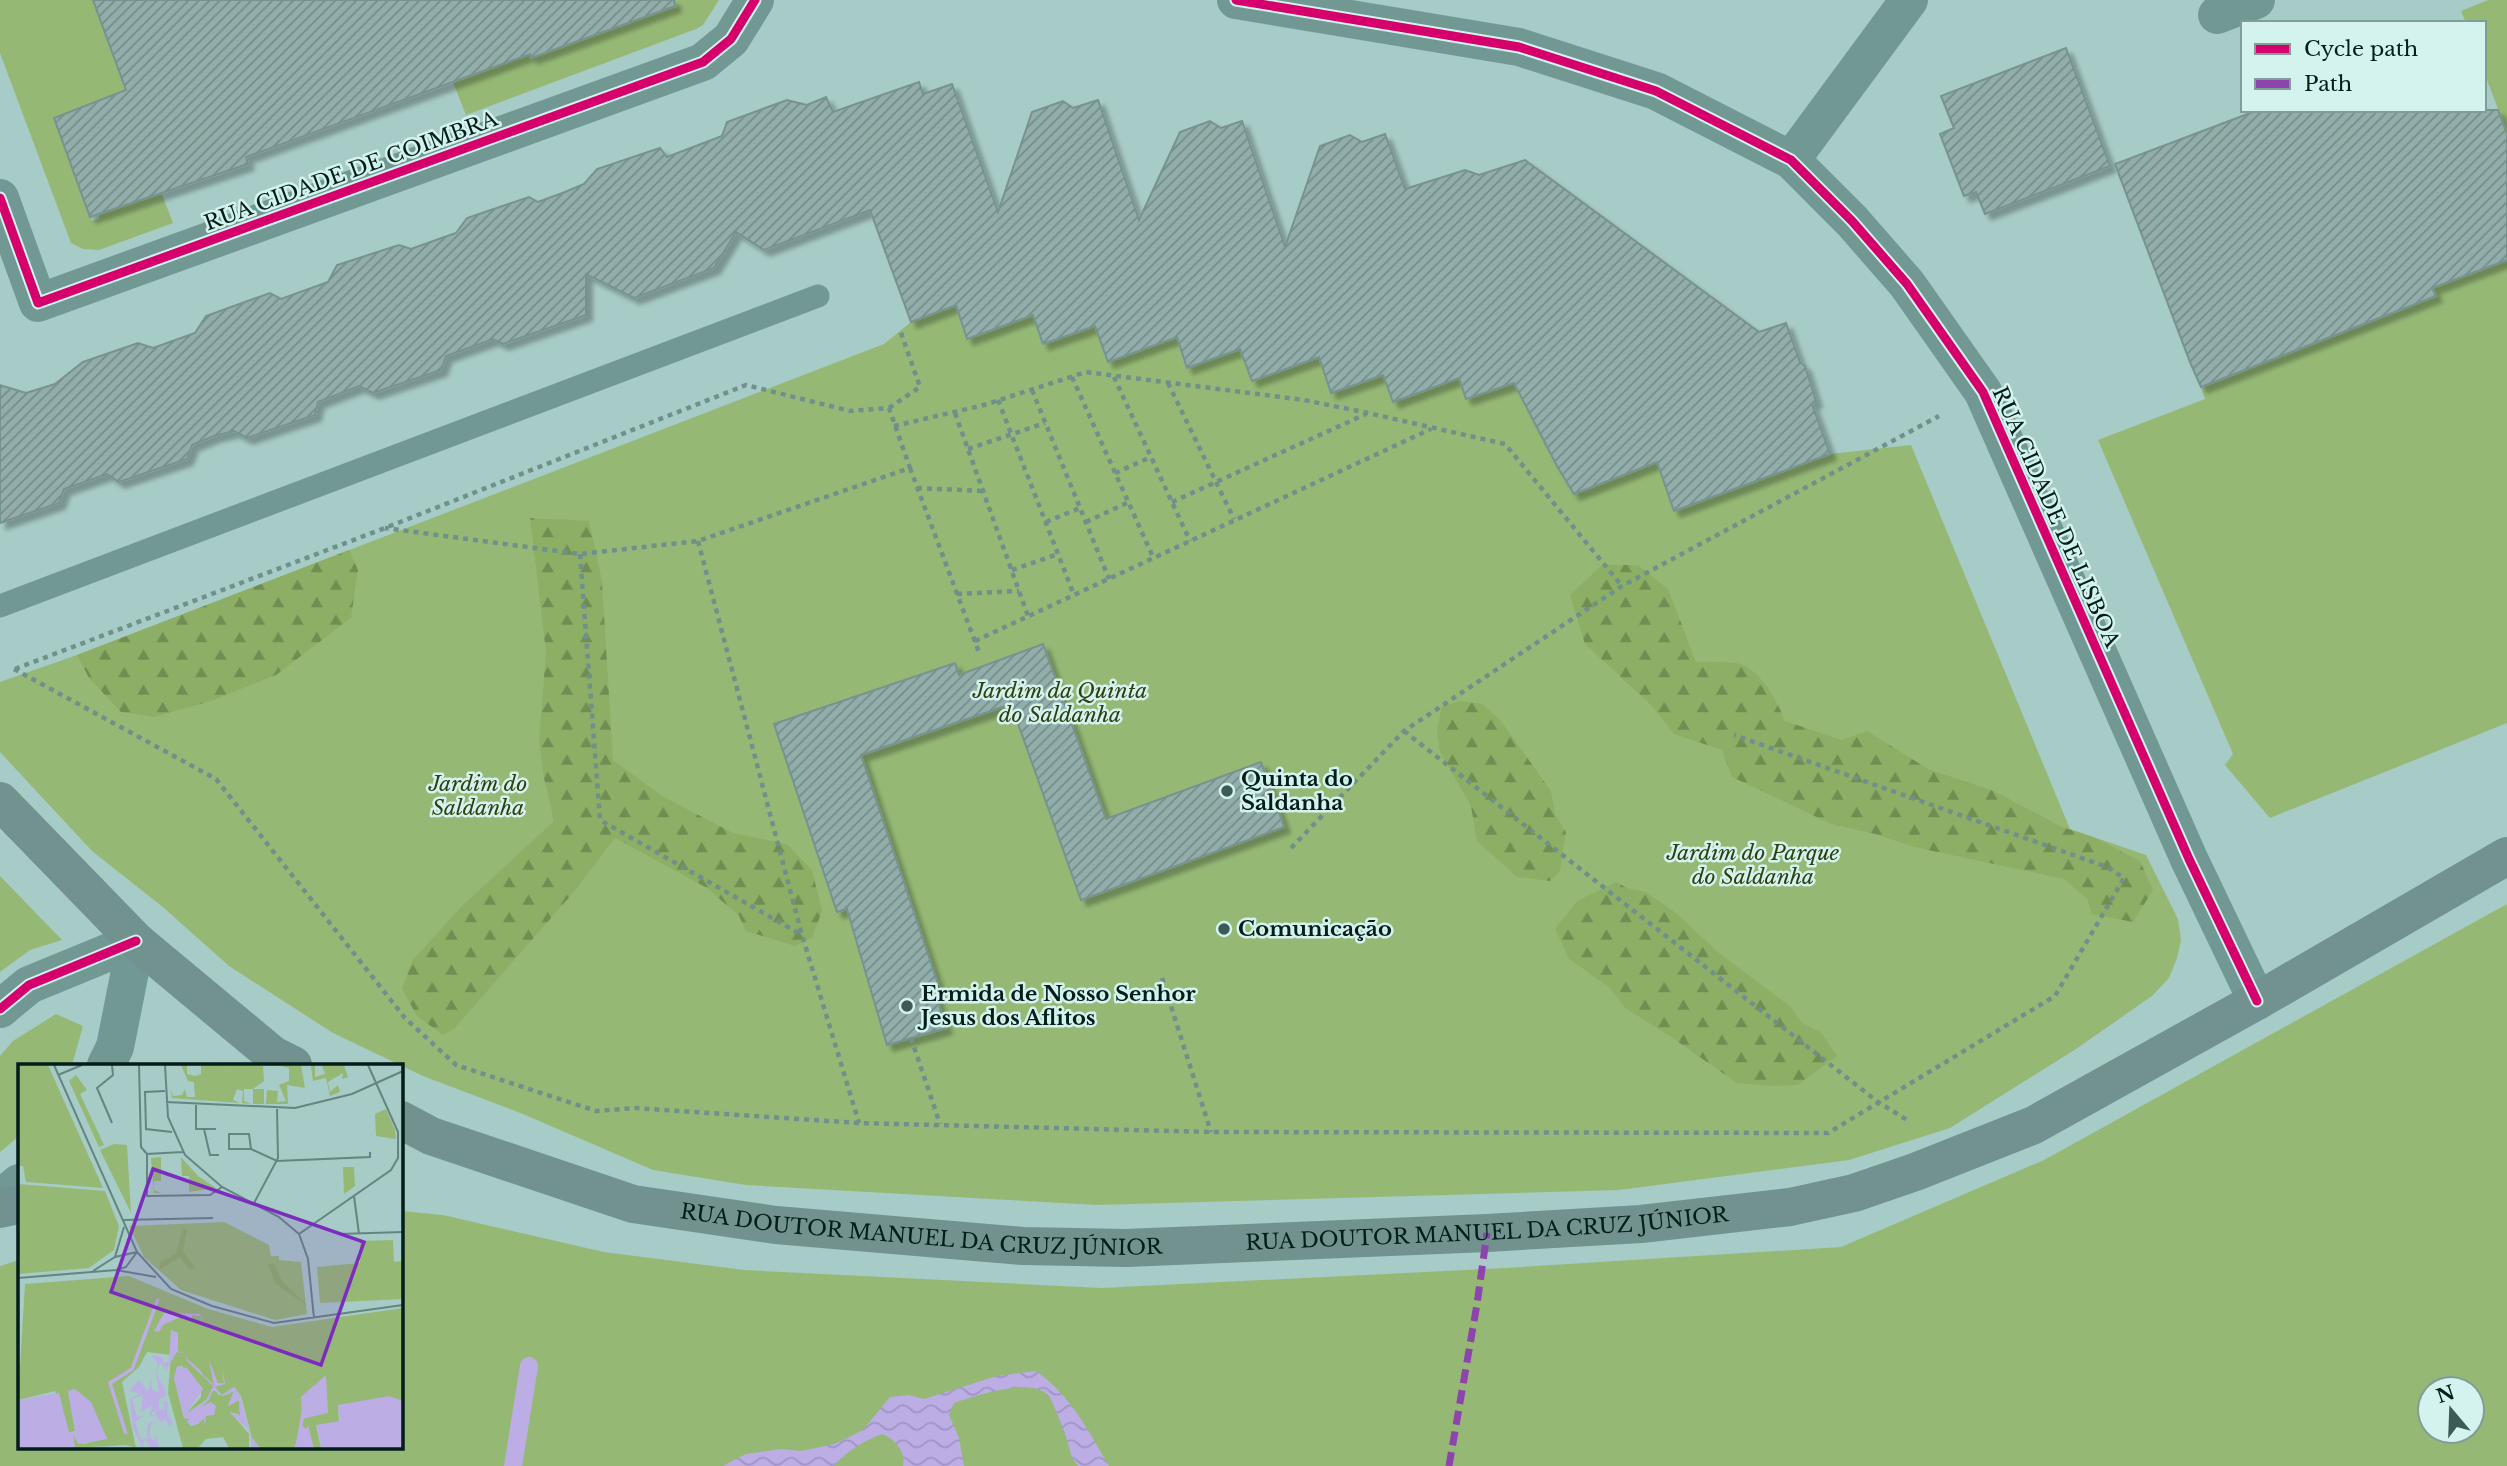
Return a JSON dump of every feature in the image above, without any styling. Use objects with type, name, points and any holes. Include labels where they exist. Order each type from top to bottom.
[{"type":"main road","points":[[0,801],[136,942],[273,1055],[291,1064]]},
{"type":"main road","name":"RUA DOUTOR MANUEL DA CRUZ JÚNIOR","points":[[411,1131],[633,1205],[776,1225],[1023,1246],[1126,1248],[1641,1224],[1790,1207],[1854,1193],[2034,1125],[2257,1001],[2507,856]]},
{"type":"main road","points":[[0,1209],[18,1205]]},
{"type":"street","name":"RUA CIDADE DE COIMBRA","points":[[0,198],[38,303],[703,62],[731,39],[755,0]]},
{"type":"street","name":"RUA CIDADE DE LISBOA","points":[[1236,0],[1519,47],[1656,91],[1791,160],[1852,221],[1908,284],[1983,392],[2189,859],[2257,1001]]},
{"type":"street","points":[[1791,160],[1909,0]]},
{"type":"street","points":[[2217,15],[2256,0]]},
{"type":"street","points":[[0,1009],[29,985],[136,942]]},
{"type":"street","points":[[106,1064],[115,1047],[136,942]]},
{"type":"street","points":[[0,1199],[18,1184]]},
{"type":"lane","points":[[0,606],[818,296]]},
{"type":"path","points":[[901,330],[920,387],[889,408],[850,411],[746,385],[385,528],[14,669],[216,779],[405,1017],[456,1065],[597,1111],[635,1108],[859,1123],[1211,1132],[1828,1133],[2055,996],[2124,878],[2107,867],[1734,735]]},
{"type":"path","points":[[894,426],[955,413],[1086,372],[1304,400],[1368,413],[1506,444],[1622,586]]},
{"type":"path","points":[[1114,376],[1190,541]]},
{"type":"path","points":[[1072,377],[1153,558]]},
{"type":"path","points":[[1168,383],[1234,519]]},
{"type":"path","points":[[1032,390],[1110,579]]},
{"type":"path","points":[[998,400],[1074,595]]},
{"type":"path","points":[[889,408],[980,655]]},
{"type":"path","points":[[955,413],[1028,616]]},
{"type":"path","points":[[1172,502],[1368,413]]},
{"type":"path","points":[[1291,848],[1404,731],[1622,586],[1943,414]]},
{"type":"path","points":[[968,449],[1045,423]]},
{"type":"path","points":[[975,641],[1432,428]]},
{"type":"path","points":[[1115,473],[1151,457]]},
{"type":"path","points":[[385,528],[580,554],[698,541],[910,468]]},
{"type":"path","points":[[917,488],[983,491]]},
{"type":"path","points":[[1086,522],[1129,502]]},
{"type":"path","points":[[1045,522],[1080,508]]},
{"type":"path","points":[[698,541],[802,935],[859,1123]]},
{"type":"path","points":[[580,554],[600,820],[802,935]]},
{"type":"path","points":[[1012,570],[1058,554]]},
{"type":"path","points":[[957,594],[1019,591]]},
{"type":"path","points":[[1404,731],[1878,1102],[1962,1154]]},
{"type":"path","points":[[1162,978],[1211,1132]]},
{"type":"path","points":[[911,1038],[940,1124]]},
{"type":"green space","points":[[0,0],[93,0],[127,95],[88,105],[54,118],[92,221],[99,219],[99,214],[161,192],[173,223],[99,250],[83,249],[71,243],[0,53]]},
{"type":"green space","points":[[509,0],[531,58],[666,9],[663,0],[719,0],[703,25],[696,29],[466,115],[453,82]]},
{"type":"green space","points":[[2488,0],[2507,0],[2507,133],[2486,77],[2486,21],[2465,21],[2461,11]]},
{"type":"green space","points":[[2507,260],[2507,723],[2270,818],[2225,765],[2233,754],[2098,440],[2205,399],[2201,387],[2435,296],[2432,288]]},
{"type":"green space","points":[[956,305],[967,339],[1033,315],[1043,344],[1095,326],[1176,337],[1188,368],[1240,349],[1252,381],[1318,357],[1331,392],[1383,375],[1393,402],[1459,378],[1514,383],[1574,494],[1657,462],[1675,511],[1830,454],[1911,445],[2070,829],[2146,855],[2178,919],[2181,940],[2169,978],[2152,996],[2076,1049],[1950,1128],[1849,1160],[1619,1190],[1097,1205],[746,1185],[653,1170],[523,1114],[423,1076],[333,1033],[229,966],[164,908],[92,851],[0,752],[0,682],[77,655],[884,344],[911,322]]},
{"type":"green space","points":[[530,518],[589,521],[602,581],[613,760],[662,796],[733,833],[787,844],[812,870],[822,911],[812,938],[795,946],[746,931],[739,916],[707,888],[615,838],[573,893],[454,1029],[443,1035],[417,1016],[402,989],[412,961],[462,906],[554,821],[539,741],[546,652]]},
{"type":"green space","points":[[349,550],[358,570],[351,618],[276,675],[211,701],[154,717],[121,712],[89,678],[77,655]]},
{"type":"green space","points":[[1602,565],[1638,565],[1668,589],[1696,662],[1736,663],[1752,671],[1778,704],[1785,721],[1842,740],[1867,731],[1928,769],[1994,791],[2062,827],[2093,837],[2140,861],[2153,890],[2133,922],[2092,914],[2087,899],[2064,879],[1914,847],[1875,834],[1831,824],[1732,777],[1722,750],[1674,734],[1651,705],[1585,644],[1570,595]]},
{"type":"green space","points":[[1462,701],[1483,704],[1501,721],[1551,791],[1555,814],[1566,832],[1560,871],[1550,881],[1517,877],[1477,841],[1471,806],[1440,752],[1437,730],[1442,706]]},
{"type":"green space","points":[[0,876],[62,940],[30,950],[0,972]]},
{"type":"green space","points":[[1616,882],[1627,888],[1646,892],[1676,913],[1719,953],[1791,1007],[1802,1023],[1821,1032],[1837,1056],[1798,1085],[1737,1083],[1625,1008],[1610,988],[1569,959],[1555,929],[1577,901]]},
{"type":"green space","points":[[2507,904],[2507,1466],[0,1466],[0,1266],[18,1260],[18,1448],[402,1448],[402,1211],[443,1215],[604,1252],[744,1270],[1102,1288],[1506,1268],[1841,1247],[2044,1160]]},
{"type":"green space","points":[[56,1014],[83,1026],[72,1064],[18,1064],[18,1137],[0,1152],[0,1056],[13,1041]]},
{"type":"water","points":[[1036,1371],[1069,1402],[1109,1466],[1078,1466],[1049,1396],[1041,1390],[1017,1388],[989,1392],[954,1403],[949,1415],[959,1438],[964,1466],[903,1466],[899,1447],[883,1434],[856,1447],[834,1466],[722,1466],[746,1454],[781,1449],[801,1451],[835,1444],[863,1430],[890,1397],[909,1395],[924,1399],[997,1376]]},
{"type":"building","points":[[93,0],[674,0],[675,6],[531,58],[530,54],[246,157],[248,164],[90,217],[54,118],[126,90]]},
{"type":"building","points":[[2066,48],[2110,166],[1985,214],[1976,192],[1964,196],[1940,134],[1954,128],[1941,96]]},
{"type":"building","points":[[919,82],[923,94],[952,84],[998,212],[1032,112],[1063,101],[1073,108],[1098,100],[1139,220],[1180,132],[1210,121],[1221,128],[1242,121],[1285,247],[1320,146],[1350,135],[1362,142],[1385,134],[1405,189],[1465,170],[1479,175],[1525,160],[1759,332],[1786,323],[1800,362],[1805,366],[1816,401],[1812,404],[1830,454],[1674,511],[1657,462],[1574,494],[1514,383],[1466,399],[1459,378],[1393,402],[1383,375],[1331,393],[1319,357],[1252,381],[1240,349],[1187,368],[1177,337],[1108,362],[1095,326],[1043,344],[1033,315],[967,339],[956,305],[911,322],[870,210],[764,250],[736,232],[714,268],[634,298],[586,274],[586,315],[503,344],[493,339],[446,356],[441,370],[373,393],[359,386],[318,402],[315,415],[247,438],[234,431],[214,436],[192,445],[187,459],[119,482],[107,474],[64,489],[59,503],[0,523],[0,385],[26,393],[55,384],[83,362],[138,343],[153,348],[195,333],[206,316],[270,293],[281,299],[328,282],[337,265],[399,245],[411,249],[456,233],[467,218],[529,197],[538,202],[565,192],[584,184],[597,169],[660,148],[667,157],[722,136],[727,122],[787,100],[807,105],[826,97],[833,112]]},
{"type":"building","points":[[2498,110],[2507,134],[2507,260],[2432,288],[2436,296],[2201,387],[2115,164],[2253,112]]},
{"type":"building","points":[[1043,644],[1106,819],[1261,762],[1284,827],[1081,900],[1011,704],[861,755],[938,984],[933,985],[946,1028],[887,1045],[847,909],[837,912],[774,724],[955,663],[959,675]]},
{"type":"waterway","points":[[513,1466],[529,1366]]},
{"type":"marked path","points":[[1449,1466],[1487,1233]]},
{"type":"cycle path","points":[[0,198],[38,303],[703,62],[731,39],[755,0]]},
{"type":"cycle path","points":[[1236,0],[1519,47],[1656,91],[1791,160],[1852,221],[1907,284],[1983,392],[2189,859],[2257,1001]]},
{"type":"cycle path","points":[[0,1009],[29,985],[136,941]]},
{"type":"place","name":"Quinta do Saldanha","points":[[1227,791]]},
{"type":"place","name":"Comunicação","points":[[1224,929]]},
{"type":"place","name":"Ermida de Nosso Senhor Jesus dos Aflitos","points":[[907,1006]]},
{"type":"park label","name":"Jardim da Quinta do Saldanha","points":[[1060,703]]},
{"type":"park label","name":"Jardim do Saldanha","points":[[478,796]]},
{"type":"park label","name":"Jardim do Parque do Saldanha","points":[[1753,865]]}]
